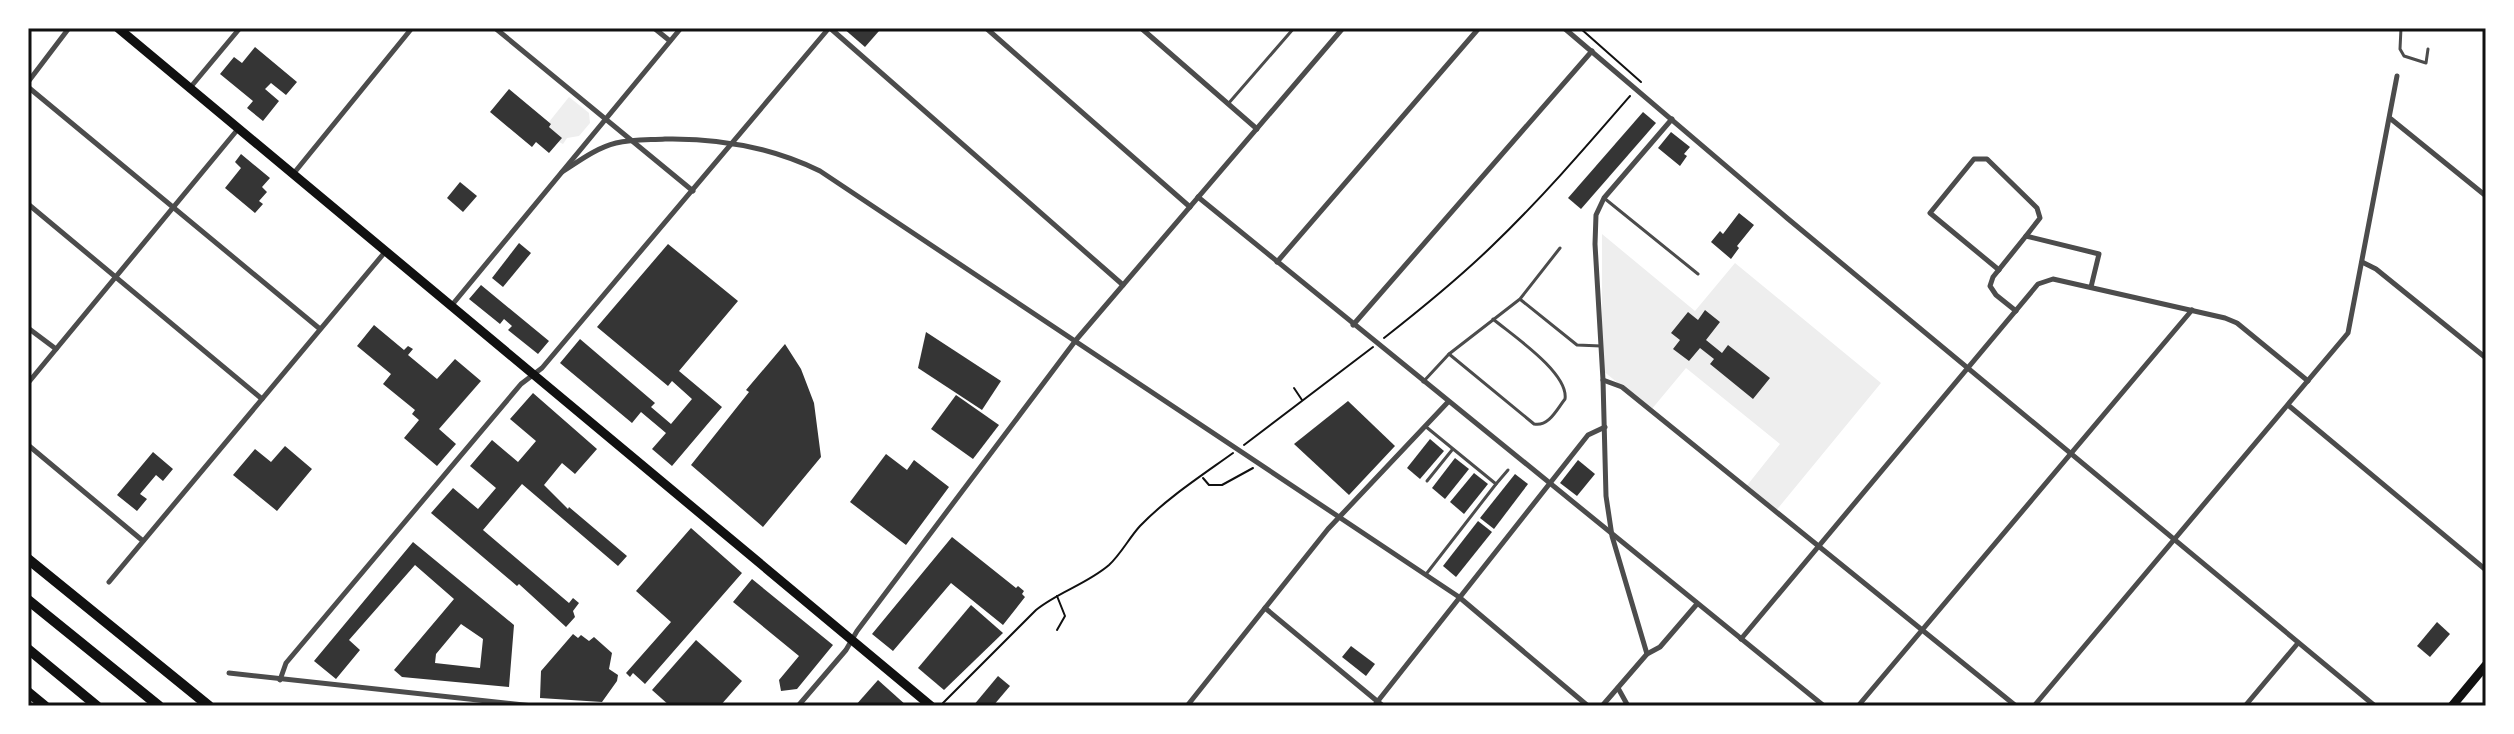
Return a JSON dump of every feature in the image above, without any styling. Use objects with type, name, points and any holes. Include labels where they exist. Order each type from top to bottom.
[{"type":"highway","points":[[28,559],[209,706]]},
{"type":"highway","points":[[28,600],[159,706]]},
{"type":"highway","points":[[28,649],[97,706]]},
{"type":"highway","points":[[28,692],[45,706]]},
{"type":"main road","points":[[118,28],[931,706]]},
{"type":"main road","points":[[2452,706],[2486,665]]},
{"type":"street","points":[[69,28],[28,84],[320,329]]},
{"type":"street","points":[[189,89],[240,28]]},
{"type":"street","points":[[292,175],[412,28]]},
{"type":"street","points":[[495,28],[693,191]]},
{"type":"street","points":[[654,28],[670,41]]},
{"type":"street","points":[[451,307],[681,28]]},
{"type":"street","points":[[280,680],[286,663],[510,396],[542,368],[829,28],[1123,285]]},
{"type":"street","points":[[986,28],[1190,207]]},
{"type":"street","points":[[1141,28],[1257,129]]},
{"type":"street","points":[[798,706],[851,641],[1076,340],[1343,28]]},
{"type":"street","points":[[1277,262],[1479,28]]},
{"type":"street","points":[[1564,28],[1968,369],[2375,706]]},
{"type":"street","points":[[1353,325],[1592,51]]},
{"type":"street","points":[[2034,706],[2348,333],[2397,76]]},
{"type":"street","points":[[1647,654],[1612,536],[1606,496],[1596,215],[1604,198],[1672,119]]},
{"type":"street","points":[[2391,119],[2486,196]]},
{"type":"street","points":[[28,383],[238,129]]},
{"type":"street","points":[[562,172],[596,150],[632,140],[689,139],[733,143],[779,153],[820,171],[1459,597],[1588,706]]},
{"type":"street","points":[[1999,270],[1930,213],[1974,159],[1987,159],[2037,208],[2040,218],[1990,286],[2016,311]]},
{"type":"street","points":[[1198,197],[1824,706]]},
{"type":"street","points":[[28,204],[262,399]]},
{"type":"street","points":[[2026,236],[2099,254],[2091,287]]},
{"type":"street","points":[[109,582],[385,252]]},
{"type":"street","points":[[2362,262],[2376,269],[2486,358]]},
{"type":"street","points":[[1741,639],[2038,284],[2053,279],[2237,323],[2308,381]]},
{"type":"street","points":[[1858,706],[2192,310]]},
{"type":"street","points":[[28,328],[56,349]]},
{"type":"street","points":[[1603,380],[1622,387],[2016,706]]},
{"type":"street","points":[[1187,706],[1340,517],[1448,402]]},
{"type":"street","points":[[2288,405],[2486,570]]},
{"type":"street","points":[[1265,608],[1378,705],[1588,435],[1605,427]]},
{"type":"street","points":[[28,445],[143,541]]},
{"type":"street","points":[[1602,706],[1647,654],[1660,647],[1697,604]]},
{"type":"street","points":[[2245,706],[2298,643]]},
{"type":"street","points":[[229,673],[533,706]]},
{"type":"street","points":[[1618,688],[1628,706]]},
{"type":"lane","points":[[1228,104],[1294,28]]},
{"type":"lane","points":[[2401,28],[2400,49],[2404,56],[2426,63],[2428,49]]},
{"type":"lane","points":[[1604,198],[1698,274]]},
{"type":"lane","points":[[1423,382],[1449,354],[1520,299],[1560,248]]},
{"type":"lane","points":[[1520,299],[1577,345],[1601,346]]},
{"type":"lane","points":[[1449,354],[1534,424],[1540,426],[1547,422],[1565,399],[1563,384],[1550,367],[1493,319]]},
{"type":"lane","points":[[1425,426],[1496,484]]},
{"type":"lane","points":[[1427,481],[1453,449]]},
{"type":"lane","points":[[1426,575],[1508,470]]},
{"type":"path","points":[[1580,28],[1642,81]]},
{"type":"path","points":[[1381,341],[1461,275],[1562,175],[1631,94]]},
{"type":"path","points":[[1245,444],[1373,347]]},
{"type":"path","points":[[1294,388],[1303,401]]},
{"type":"path","points":[[944,705],[1036,610],[1111,563],[1140,526],[1234,452]]},
{"type":"path","points":[[1202,476],[1209,485],[1222,485],[1261,464]]},
{"type":"path","points":[[1057,596],[1065,616],[1057,630]]},
{"type":"shaded area","points":[[569,97],[589,113],[590,123],[579,136],[567,138],[563,144],[559,142],[561,137],[549,127],[549,122]]},
{"type":"shaded area","points":[[1602,234],[1695,311],[1735,263],[1881,383],[1774,513],[1745,488],[1780,444],[1686,368],[1651,410],[1602,370]]},
{"type":"building","points":[[843,28],[876,28],[879,31],[865,47]]},
{"type":"building","points":[[255,47],[297,82],[286,95],[271,83],[265,89],[279,101],[263,121],[247,108],[253,101],[220,74],[234,57],[242,63]]},
{"type":"building","points":[[509,89],[551,124],[549,127],[562,138],[549,153],[536,142],[532,147],[490,112]]},
{"type":"building","points":[[1643,112],[1656,123],[1581,209],[1568,198]]},
{"type":"building","points":[[1671,132],[1690,147],[1680,166],[1658,148]]},
{"type":"building","points":[[241,154],[270,178],[262,187],[267,192],[259,201],[263,204],[255,213],[225,188],[241,168],[235,162]]},
{"type":"building","points":[[460,182],[477,196],[463,212],[447,198]]},
{"type":"building","points":[[1739,213],[1754,225],[1731,259],[1711,242],[1720,231],[1723,234]]},
{"type":"building","points":[[519,243],[531,253],[503,287],[492,278]]},
{"type":"building","points":[[668,244],[738,301],[679,371],[722,407],[672,466],[652,449],[666,433],[641,412],[632,423],[560,363],[580,339],[655,403],[651,407],[671,424],[692,399],[672,381],[668,386],[597,327]]},
{"type":"building","points":[[481,285],[549,341],[538,354],[508,330],[512,326],[504,319],[500,324],[469,299]]},
{"type":"building","points":[[1705,310],[1720,322],[1706,340],[1722,353],[1728,345],[1770,378],[1753,399],[1710,364],[1714,359],[1700,348],[1689,361],[1673,349],[1680,340],[1671,333],[1688,312],[1698,320]]},
{"type":"building","points":[[374,325],[404,350],[408,346],[413,349],[408,355],[437,379],[455,359],[481,381],[439,429],[456,444],[437,466],[404,438],[419,420],[412,414],[415,410],[383,384],[391,374],[357,346]]},
{"type":"building","points":[[926,332],[1001,381],[982,410],[918,368]]},
{"type":"building","points":[[785,344],[801,369],[814,403],[821,457],[763,527],[691,465],[749,392],[746,390]]},
{"type":"building","points":[[533,393],[597,449],[575,474],[562,463],[544,485],[568,509],[627,556],[618,566],[522,484],[483,530],[569,603],[573,598],[579,603],[573,611],[575,617],[566,627],[519,584],[517,586],[431,513],[453,488],[478,509],[496,488],[470,466],[492,440],[518,462],[536,441],[510,419]]},
{"type":"building","points":[[956,395],[999,425],[973,459],[931,429]]},
{"type":"building","points":[[1348,401],[1395,446],[1349,495],[1294,444]]},
{"type":"building","points":[[1430,439],[1444,451],[1420,479],[1407,468]]},
{"type":"building","points":[[285,446],[312,469],[277,511],[233,475],[255,449],[271,462]]},
{"type":"building","points":[[153,452],[173,469],[163,481],[156,475],[140,494],[147,499],[137,511],[117,495]]},
{"type":"building","points":[[886,454],[907,470],[914,460],[949,487],[906,545],[850,502]]},
{"type":"building","points":[[1455,458],[1469,469],[1445,499],[1432,488]]},
{"type":"building","points":[[1578,460],[1595,474],[1577,496],[1560,483]]},
{"type":"building","points":[[1474,473],[1488,484],[1464,514],[1450,502]]},
{"type":"building","points":[[1515,474],[1528,484],[1494,529],[1480,518]]},
{"type":"building","points":[[1478,521],[1492,532],[1456,577],[1443,566]]},
{"type":"building","points":[[691,528],[742,573],[645,684],[633,673],[630,677],[626,673],[671,622],[636,591]]},
{"type":"building","points":[[952,537],[1016,588],[1018,586],[1025,597],[1003,625],[951,583],[893,651],[872,634]]},
{"type":"building","points":[[413,542],[514,625],[509,687],[402,677],[394,670],[454,599],[415,565],[349,640],[360,650],[336,679],[314,661]],"holes":[[[461,624],[483,639],[480,668],[435,663],[436,654]]]},
{"type":"building","points":[[752,579],[833,645],[797,689],[781,691],[779,680],[799,656],[733,602]]},
{"type":"building","points":[[971,605],[1003,633],[944,690],[918,668]]},
{"type":"building","points":[[2437,622],[2450,634],[2430,657],[2417,646]]},
{"type":"building","points":[[573,634],[589,641],[594,637],[612,653],[609,669],[618,675],[617,681],[602,702],[540,698],[541,671]]},
{"type":"building","points":[[696,640],[742,681],[720,706],[670,706],[652,690]]},
{"type":"building","points":[[1351,646],[1375,664],[1366,676],[1342,657]]},
{"type":"building","points":[[998,676],[1010,686],[993,706],[973,706]]},
{"type":"building","points":[[878,680],[907,706],[855,706]]}]
